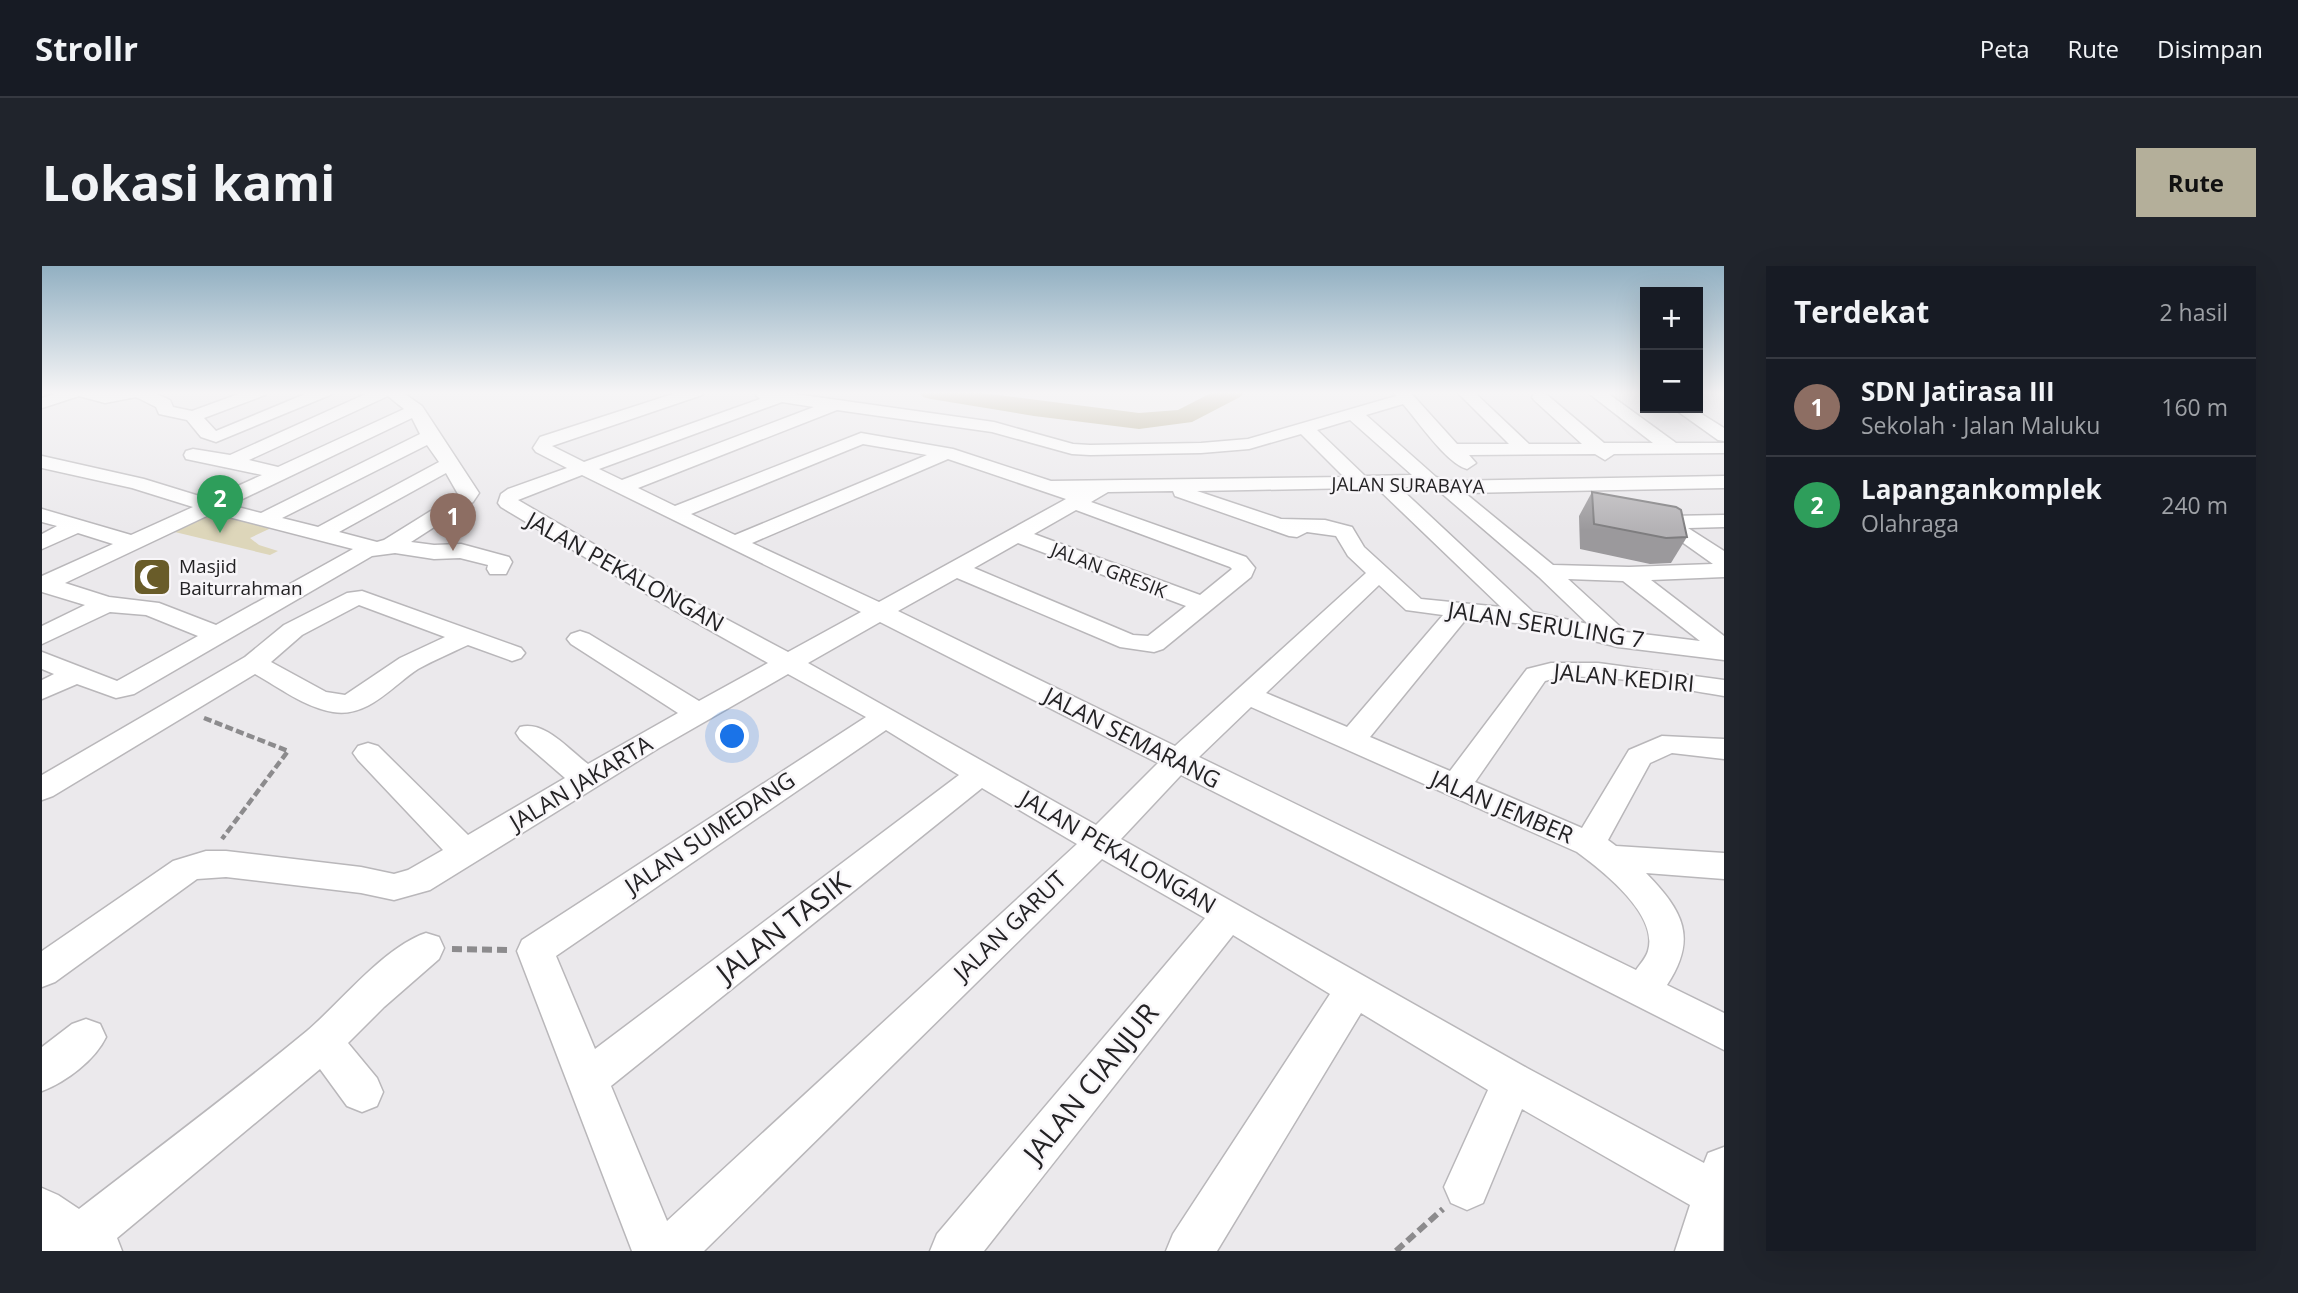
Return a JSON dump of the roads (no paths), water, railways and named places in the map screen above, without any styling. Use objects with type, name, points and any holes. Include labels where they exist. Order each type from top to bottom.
[{"type":"street","points":[[239,463],[237,458],[282,438]]},
{"type":"street","points":[[43,585],[214,507],[277,473],[354,438]]},
{"type":"street","points":[[264,519],[426,438]]},
{"type":"street","points":[[42,462],[137,482],[214,507],[380,549],[391,545],[469,493],[431,438]]},
{"type":"street","name":"JALAN SEMARANG","points":[[558,438],[541,446],[620,488],[880,612],[1724,1032]]},
{"type":"street","points":[[581,468],[666,438]]},
{"type":"street","points":[[620,488],[749,438]]},
{"type":"street","points":[[1036,438],[1083,450],[1201,449],[1249,444],[1269,438]]},
{"type":"street","points":[[1317,438],[1525,617]]},
{"type":"street","points":[[1383,438],[1547,572],[1618,639]]},
{"type":"street","points":[[1441,438],[1494,487]]},
{"type":"street","points":[[1513,438],[1525,450]]},
{"type":"street","points":[[1585,438],[1647,482]]},
{"type":"street","points":[[1658,438],[1670,447]]},
{"type":"street","points":[[674,514],[855,439],[894,442],[947,453],[1078,493],[1242,565],[1243,572],[1154,644],[1139,645],[956,569]]},
{"type":"street","points":[[1249,444],[1282,483]]},
{"type":"street","points":[[1452,450],[1724,448]]},
{"type":"street","points":[[733,543],[947,453]]},
{"type":"street","points":[[193,455],[277,473]]},
{"type":"street","points":[[321,534],[410,482],[449,464]]},
{"type":"street","name":"JALAN PEKALONGAN","points":[[581,468],[515,494],[508,498],[508,503],[524,515],[673,600],[886,716],[980,774],[1229,915],[1512,1082],[1721,1182]]},
{"type":"street","name":"JALAN SURABAYA","points":[[1078,493],[1158,484],[1372,483],[1494,487],[1724,482]]},
{"type":"street","points":[[1158,484],[1281,526],[1368,561]]},
{"type":"street","points":[[1608,484],[1665,522],[1720,571]]},
{"type":"street","name":"JALAN JAKARTA","points":[[42,971],[186,870],[206,864],[361,880],[394,887],[418,881],[586,779],[1017,535],[1078,493]]},
{"type":"street","points":[[42,515],[134,543]]},
{"type":"street","points":[[1665,522],[1724,521]]},
{"type":"street","points":[[42,542],[75,526]]},
{"type":"street","points":[[1281,526],[1316,526],[1344,532],[1368,561],[1441,632]]},
{"type":"street","name":"JALAN GRESIK","points":[[1017,535],[1202,604]]},
{"type":"street","points":[[42,660],[116,690],[124,688],[365,551],[395,546],[434,552],[461,551],[500,562],[498,569]]},
{"type":"street","points":[[105,556],[136,566]]},
{"type":"street","name":"JALAN GARUT","points":[[670,1251],[1099,842],[1177,761],[1247,695],[1368,561]]},
{"type":"street","points":[[1547,572],[1629,574],[1720,571]]},
{"type":"street","points":[[1629,574],[1724,650]]},
{"type":"street","points":[[43,585],[106,604],[150,608],[216,634]]},
{"type":"street","points":[[42,789],[254,663],[293,630],[357,598],[512,653]]},
{"type":"street","points":[[42,636],[106,604]]},
{"type":"street","name":"JALAN SERULING 7","points":[[1414,605],[1525,617],[1618,639],[1724,650]]},
{"type":"street","points":[[1351,741],[1461,610]]},
{"type":"street","points":[[254,663],[281,675],[313,696],[334,704],[344,704],[363,698],[408,665],[467,636]]},
{"type":"street","points":[[580,639],[699,714]]},
{"type":"street","name":"JALAN KEDIRI","points":[[1455,787],[1536,675],[1544,670],[1577,669],[1724,688]]},
{"type":"street","points":[[42,691],[74,675]]},
{"type":"street","name":"JALAN JEMBER","points":[[1247,695],[1600,851],[1635,881],[1650,901],[1666,932],[1667,952],[1643,990]]},
{"type":"street","name":"JALAN SUMEDANG","points":[[587,1080],[535,951],[886,716]]},
{"type":"street","points":[[530,733],[586,779]]},
{"type":"street","points":[[1724,749],[1672,744],[1662,745],[1639,757],[1600,851],[1724,866]]},
{"type":"street","points":[[368,753],[465,852]]},
{"type":"street","name":"JALAN TASIK","points":[[587,1080],[980,774]]},
{"type":"street","name":"JALAN CIANJUR","points":[[954,1251],[1229,915]]},
{"type":"street","points":[[71,1238],[323,1042],[370,995],[426,948]]},
{"type":"street","points":[[1190,1251],[1354,990]]},
{"type":"street","points":[[42,1072],[86,1037]]},
{"type":"street","points":[[323,1042],[362,1092]]},
{"type":"street","points":[[587,1080],[656,1251]]},
{"type":"street","points":[[1467,1187],[1512,1082]]},
{"type":"street","points":[[1699,1251],[1721,1182]]},
{"type":"place","name":"Lapangankomplek","points":[[220,533]]},
{"type":"place","name":"SDN Jatirasa III","points":[[453,551]]},
{"type":"place","name":"Masjid Baiturrahman","points":[[152,577]]}]
